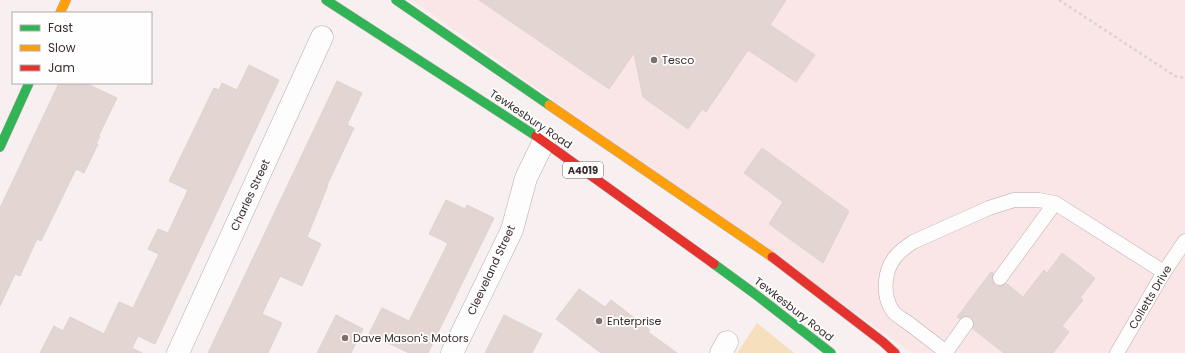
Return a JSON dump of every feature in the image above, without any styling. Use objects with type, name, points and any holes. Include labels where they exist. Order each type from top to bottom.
[{"type":"main road","points":[[60,12],[66,0]]},
{"type":"main road","name":"Tewkesbury Road","points":[[326,0],[544,141],[755,294],[831,353]]},
{"type":"main road","name":"Tewkesbury Road","points":[[396,0],[765,252],[883,342],[895,353]]},
{"type":"main road","points":[[0,147],[29,84]]},
{"type":"street","name":"Charles Street","points":[[178,353],[322,37]]},
{"type":"street","name":"Cleeveland Street","points":[[452,353],[512,230],[526,178],[544,141]]},
{"type":"lane","points":[[966,324],[946,352],[893,312],[888,301],[885,288],[886,276],[896,256],[903,248],[913,242],[989,208],[1014,200],[1039,200],[1055,203],[1164,272]]},
{"type":"lane","points":[[1000,278],[1055,203]]},
{"type":"lane","name":"Colletts Drive","points":[[1117,353],[1164,272],[1185,241]]},
{"type":"path","points":[[1059,0],[1175,76],[1185,78]]},
{"type":"shaded area","points":[[412,0],[1185,0],[1185,353],[912,353]]},
{"type":"shaded area","points":[[757,323],[794,353],[737,353]]},
{"type":"building","name":"Tesco","points":[[479,0],[786,0],[770,25],[815,55],[796,82],[748,50],[706,112],[702,109],[688,129],[643,97],[634,53],[609,89]]},
{"type":"building","points":[[249,65],[279,80],[155,344],[138,336],[132,348],[142,353],[40,353],[54,326],[63,331],[70,317],[104,334],[119,302],[133,308],[159,254],[148,249],[158,229],[168,233],[188,190],[169,181],[214,88],[219,90],[222,83],[237,90]]},
{"type":"building","points":[[337,81],[362,93],[347,125],[354,128],[327,185],[307,237],[321,244],[302,286],[280,276],[262,314],[282,323],[268,353],[208,353]]},
{"type":"building","points":[[59,84],[87,84],[117,98],[99,135],[100,136],[96,144],[98,144],[84,173],[76,169],[41,241],[37,239],[20,276],[15,274],[0,306],[0,208]]},
{"type":"building","points":[[762,148],[849,211],[823,263],[769,224],[783,202],[744,173]]},
{"type":"building","points":[[446,200],[465,209],[467,205],[494,218],[428,353],[409,353],[369,334],[382,308],[409,321],[448,243],[429,234]]},
{"type":"building","points":[[1062,253],[1095,278],[1080,298],[1083,300],[1062,326],[1069,332],[1053,353],[1004,353],[973,329],[974,324],[971,317],[966,316],[959,319],[957,317],[991,272],[993,273],[992,281],[995,285],[999,286],[1006,283],[1023,297],[1044,270],[1047,273]]},
{"type":"building","name":"Enterprise","points":[[579,289],[605,307],[611,300],[650,330],[648,332],[677,353],[601,353],[556,319]]},
{"type":"building","name":"Dave Mason's Motors","points":[[336,315],[363,329],[351,353],[317,353]]},
{"type":"building","points":[[504,315],[542,334],[532,353],[485,353]]},
{"type":"traffic: fast","points":[[326,0],[536,136]]},
{"type":"traffic: fast","points":[[396,0],[549,105]]},
{"type":"traffic: fast","points":[[0,147],[29,84]]},
{"type":"traffic: fast","points":[[714,264],[831,353]]},
{"type":"traffic: slow","points":[[60,12],[66,0]]},
{"type":"traffic: slow","points":[[549,105],[772,257]]},
{"type":"traffic: jam","points":[[536,136],[714,264]]},
{"type":"traffic: jam","points":[[772,257],[883,342],[895,353]]},
{"type":"place","name":"Tesco","points":[[654,60]]},
{"type":"place","name":"Enterprise","points":[[599,321]]},
{"type":"place","name":"Dave Mason's Motors","points":[[345,338]]}]
